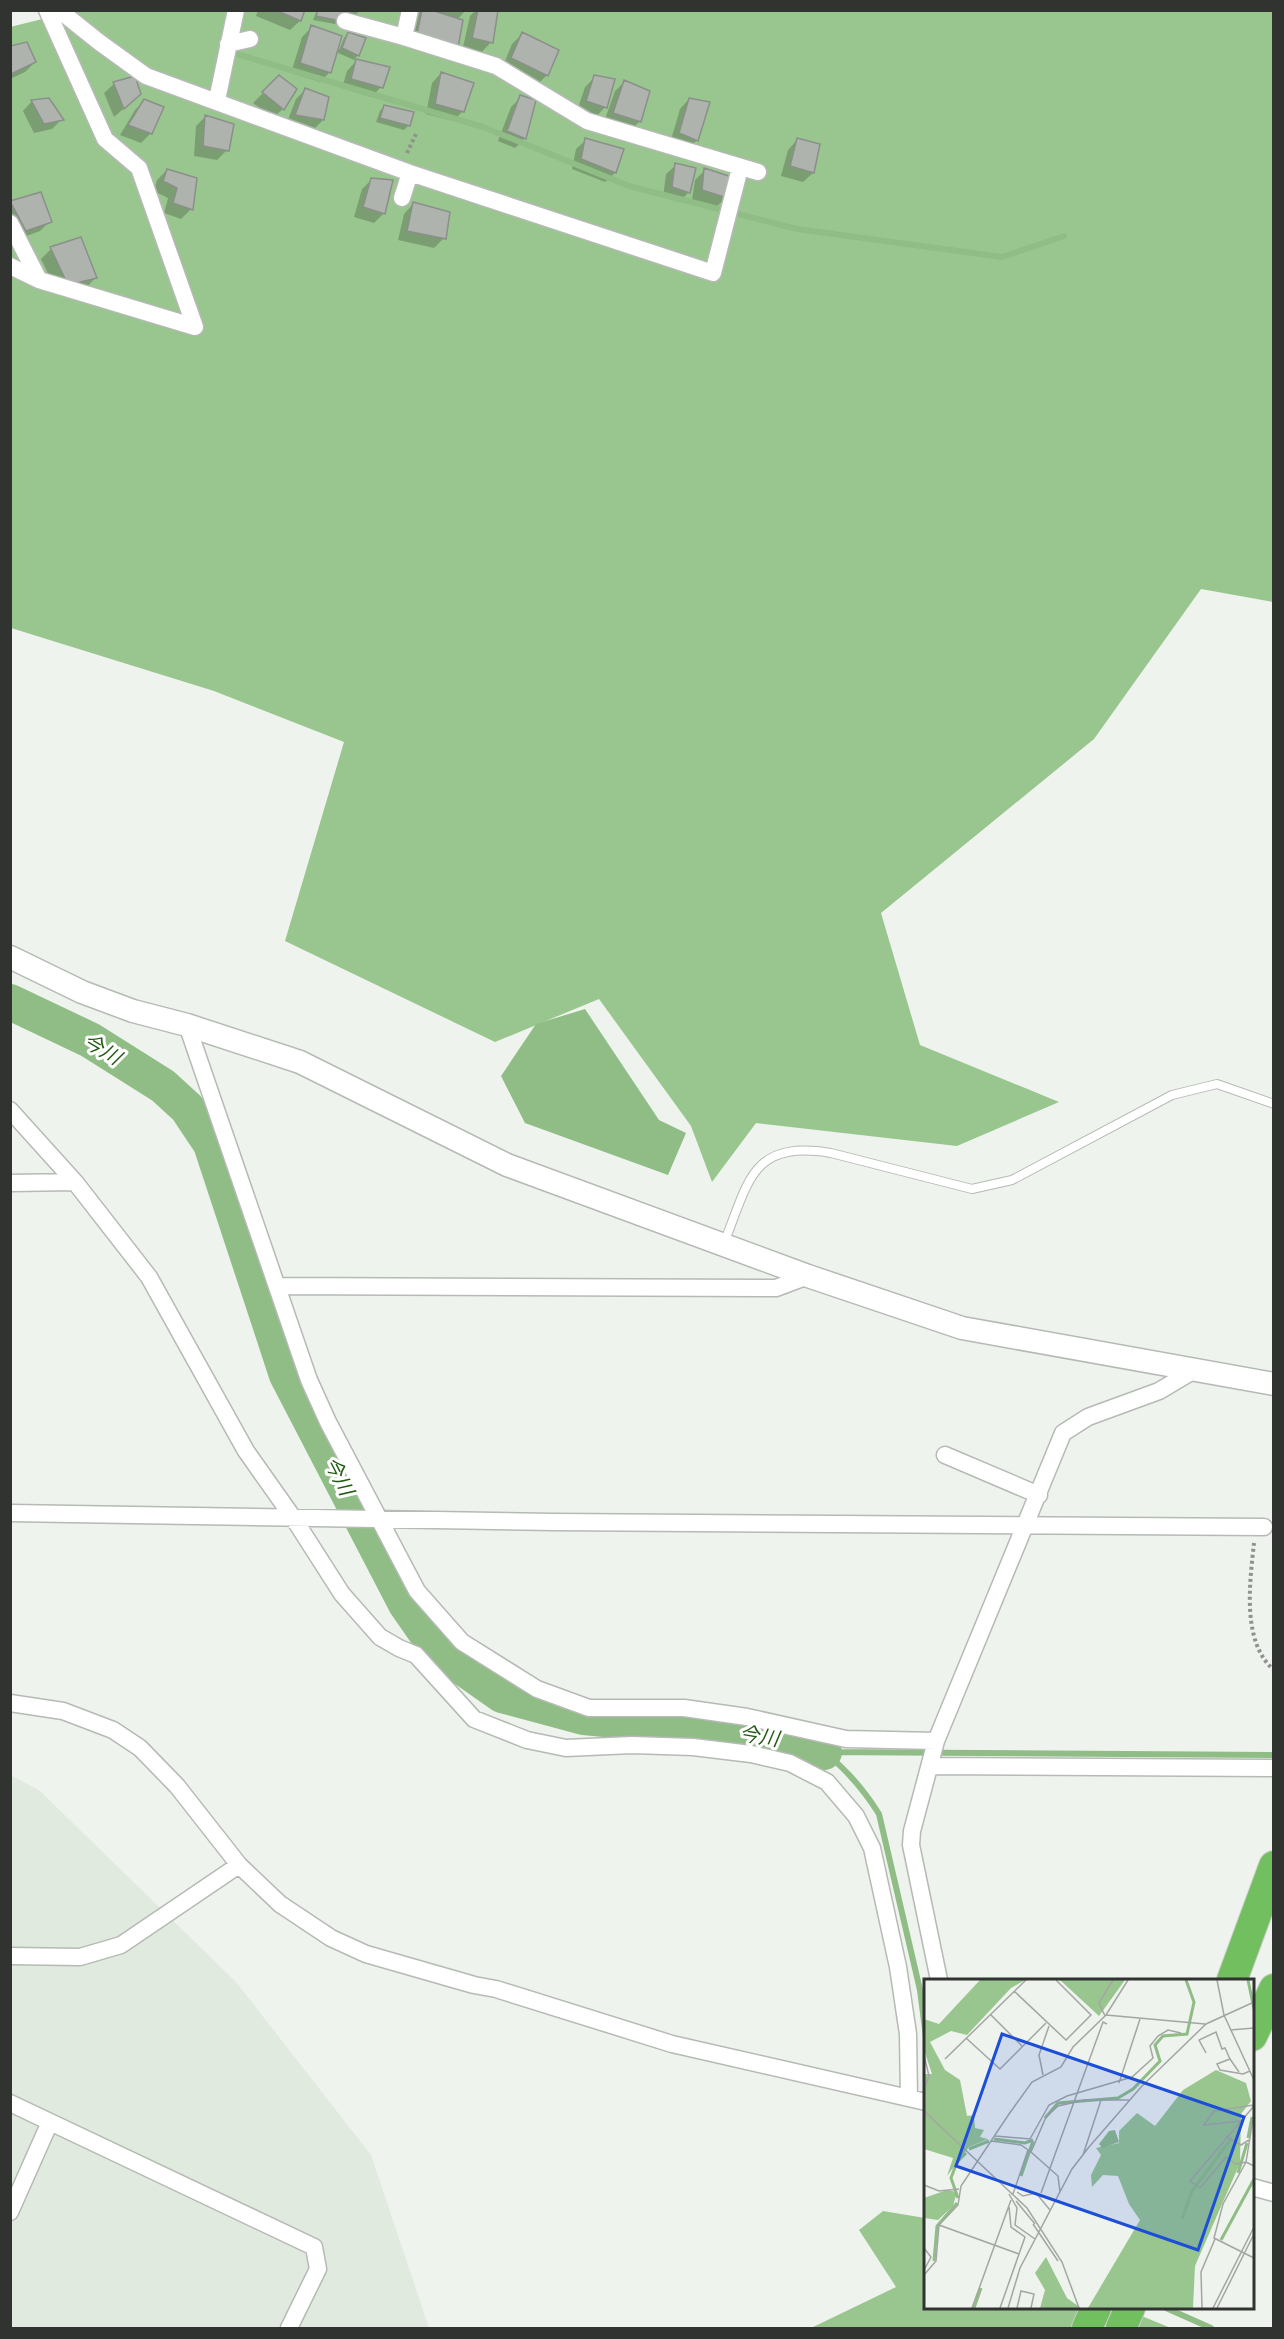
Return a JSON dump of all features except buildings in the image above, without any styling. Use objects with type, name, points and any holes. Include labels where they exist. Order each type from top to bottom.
[{"type":"highway","points":[[1232,1979],[1274,1866]]},
{"type":"highway","points":[[1242,1979],[1274,1915]]},
{"type":"highway","points":[[1254,2032],[1274,1989]]},
{"type":"street","points":[[10,266],[39,280],[195,327],[139,168],[105,139],[46,10]]},
{"type":"street","points":[[59,10],[146,76],[217,100],[410,174],[713,273],[740,168]]},
{"type":"street","points":[[217,100],[236,10]]},
{"type":"street","points":[[404,38],[410,10]]},
{"type":"street","points":[[345,21],[496,66],[587,121],[740,168],[758,171]]},
{"type":"street","points":[[228,44],[250,39]]},
{"type":"street","points":[[402,198],[410,174]]},
{"type":"street","points":[[10,223],[39,280]]},
{"type":"street","points":[[10,957],[82,992],[134,1011],[187,1025],[300,1062],[507,1165],[808,1276],[962,1328],[1274,1384]]},
{"type":"street","points":[[187,1025],[309,1380],[377,1520],[417,1592],[462,1642],[537,1689],[589,1708],[684,1707],[747,1717],[846,1739],[936,1741]]},
{"type":"street","points":[[10,1110],[75,1182],[149,1277],[246,1451],[294,1519],[342,1594],[380,1637],[416,1655],[474,1719],[527,1740],[566,1748],[632,1745],[693,1747],[751,1754],[790,1764],[827,1782],[856,1816],[872,1848],[897,1967],[908,2034],[909,2098]]},
{"type":"street","points":[[10,1183],[75,1182]]},
{"type":"street","points":[[277,1286],[776,1288],[808,1276]]},
{"type":"street","points":[[939,1979],[911,1845],[912,1831],[936,1741],[1064,1433],[1088,1417],[1159,1391],[1196,1370]]},
{"type":"street","points":[[945,1455],[1039,1495]]},
{"type":"street","points":[[10,1513],[334,1520],[1264,1527]]},
{"type":"street","points":[[10,1703],[63,1711],[113,1730],[140,1748],[177,1786],[239,1865],[280,1904],[331,1938],[366,1954],[474,1985],[496,1989],[672,2044],[924,2102]]},
{"type":"street","points":[[930,1766],[1274,1768]]},
{"type":"street","points":[[10,1956],[80,1957],[121,1945],[239,1865]]},
{"type":"street","points":[[10,2103],[314,2247],[318,2269],[289,2328]]},
{"type":"street","points":[[10,2212],[50,2122]]},
{"type":"street","points":[[1254,2188],[1274,2193]]},
{"type":"lane","points":[[723,1246],[751,1174],[782,1151],[808,1149],[831,1153],[972,1189],[1012,1180],[1172,1095],[1217,1084],[1274,1104]]},
{"type":"path","points":[[1264,1527],[1254,1542],[1250,1606],[1256,1647],[1274,1670]]},
{"type":"shaded area","points":[[79,10],[1273,11],[1273,602],[1201,589],[1094,739],[881,913],[920,1045],[1059,1102],[957,1146],[756,1123],[712,1182],[691,1126],[599,999],[495,1042],[285,941],[344,742],[214,691],[11,628],[10,27]]},
{"type":"shaded area","points":[[585,1009],[659,1120],[686,1133],[668,1175],[525,1123],[501,1076],[536,1024]]},
{"type":"shaded area","points":[[10,1775],[39,1790],[236,1982],[371,2155],[429,2328],[11,2328]]},
{"type":"shaded area","points":[[883,2211],[924,2218],[924,2309],[1124,2309],[1171,2328],[811,2328],[896,2287],[859,2230]]},
{"type":"waterway","points":[[227,51],[483,127],[629,186],[797,229],[1002,257],[1064,236]]},
{"type":"waterway","name":"今川","points":[[10,1002],[90,1040],[163,1086],[187,1108],[211,1144],[287,1375],[406,1604],[438,1650],[502,1695],[584,1717],[770,1735],[824,1752]]},
{"type":"waterway","points":[[824,1752],[1274,1755]]},
{"type":"waterway","points":[[824,1752],[854,1780],[879,1814],[920,1990],[924,2021]]},
{"type":"waterway","points":[[1168,2309],[1211,2328]]}]
